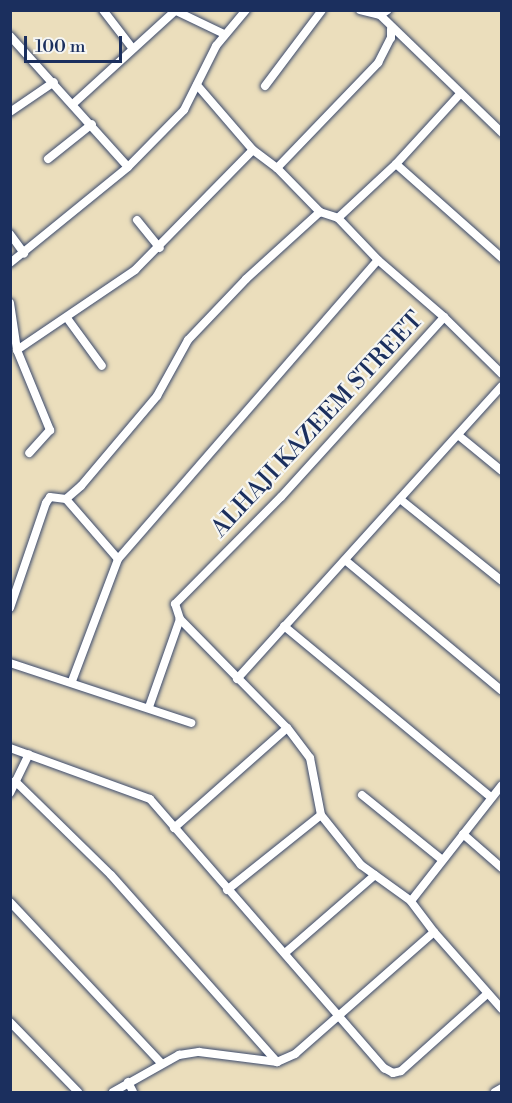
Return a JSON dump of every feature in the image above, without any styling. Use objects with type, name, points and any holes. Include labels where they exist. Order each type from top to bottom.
[{"type":"street","points":[[103,10],[132,49]]},
{"type":"street","points":[[10,263],[128,167],[184,110],[224,34],[246,10]]},
{"type":"street","points":[[265,86],[322,10]]},
{"type":"street","points":[[360,10],[384,13],[391,29],[501,133]]},
{"type":"street","points":[[73,104],[174,11],[224,34]]},
{"type":"street","points":[[277,168],[378,63],[391,38],[391,29]]},
{"type":"street","points":[[10,36],[92,124],[128,167]]},
{"type":"street","points":[[10,112],[54,82]]},
{"type":"street","points":[[197,85],[253,150],[277,168],[320,212],[338,218],[378,260],[444,317]]},
{"type":"street","points":[[338,218],[396,164],[459,95]]},
{"type":"street","points":[[48,159],[92,124]]},
{"type":"street","points":[[17,350],[67,318],[160,248],[253,150]]},
{"type":"street","points":[[396,164],[501,258]]},
{"type":"street","points":[[66,499],[157,396],[188,340],[246,279],[320,212]]},
{"type":"street","points":[[137,220],[160,248]]},
{"type":"street","points":[[10,234],[24,253]]},
{"type":"street","points":[[72,681],[118,559],[378,260]]},
{"type":"street","points":[[10,303],[17,350],[50,430],[29,453]]},
{"type":"street","name":"ALHAJI KAZEEM STREET","points":[[180,619],[175,604],[182,594],[281,497],[444,317],[501,374]]},
{"type":"street","points":[[67,318],[102,366]]},
{"type":"street","points":[[237,679],[501,386]]},
{"type":"street","points":[[458,435],[501,471]]},
{"type":"street","points":[[10,608],[50,497],[66,499],[118,559]]},
{"type":"street","points":[[400,499],[501,581]]},
{"type":"street","points":[[345,560],[501,692]]},
{"type":"street","points":[[149,707],[180,619],[287,728],[313,765],[321,815],[361,865],[411,901],[434,932],[501,1009]]},
{"type":"street","points":[[284,626],[491,797]]},
{"type":"street","points":[[10,663],[72,681],[190,723]]},
{"type":"street","points":[[174,828],[287,728]]},
{"type":"street","points":[[10,748],[137,791],[150,799],[384,1068],[393,1073],[400,1071],[487,994]]},
{"type":"street","points":[[10,794],[29,754]]},
{"type":"street","points":[[15,781],[111,875],[277,1062]]},
{"type":"street","points":[[411,901],[441,859],[501,785]]},
{"type":"street","points":[[362,795],[441,859]]},
{"type":"street","points":[[227,890],[321,815]]},
{"type":"street","points":[[462,834],[501,868]]},
{"type":"street","points":[[285,953],[375,875]]},
{"type":"street","points":[[10,902],[160,1062]]},
{"type":"street","points":[[113,1092],[160,1062],[199,1052],[277,1062],[295,1054],[434,932]]},
{"type":"street","points":[[10,1022],[78,1092]]},
{"type":"street","points":[[128,1082],[133,1092]]},
{"type":"street","points":[[495,1092],[501,1088]]}]
